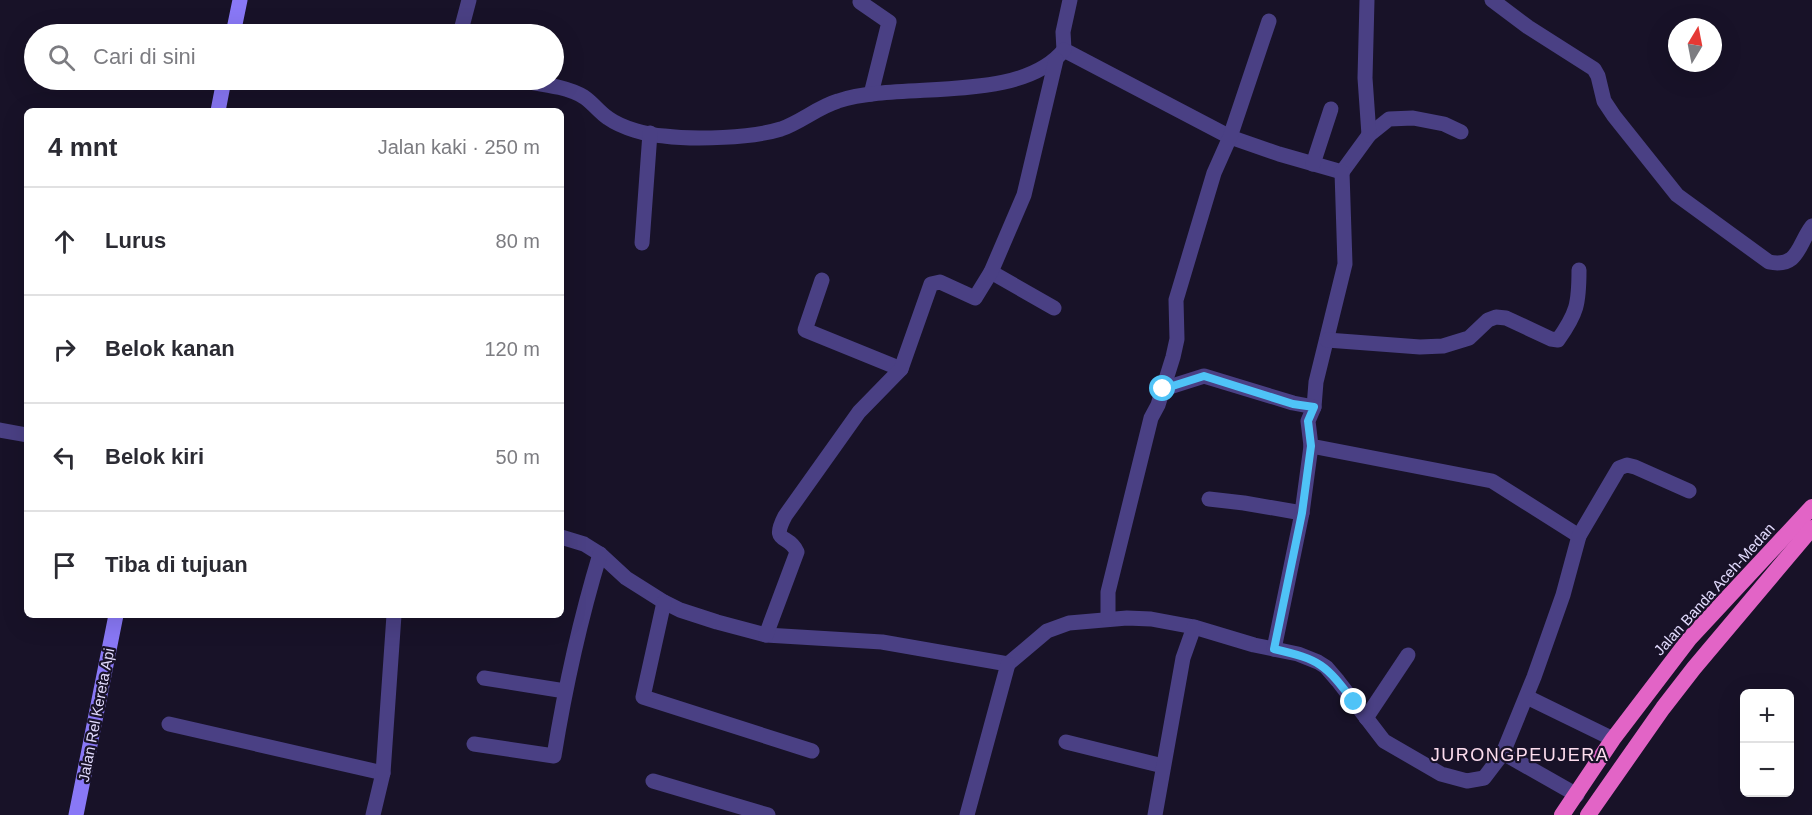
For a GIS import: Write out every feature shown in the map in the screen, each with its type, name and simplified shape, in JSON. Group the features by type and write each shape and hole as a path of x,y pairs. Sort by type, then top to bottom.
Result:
{"highway":[{"name":"Jalan Banda Aceh-Medan","path":"1562,815 1613,739 1690,638 1812,507"},
{"path":"1588,815 1694,668 1812,528"}],"main road":[{"path":"235,24 240,0"},
{"path":"219,108 222,90"},
{"name":"Jalan Rel Kereta Api","path":"76,815 115,618"}],"street":[{"path":"463,24 469,0"},
{"path":"766,635 797,552 781,538 778,529 859,412 901,369 931,284 940,282 975,298 991,272 1024,195 1060,55 1070,0"},
{"path":"1367,0 1365,68 1369,135"},
{"path":"1492,0 1528,27 1594,69 1604,100 1614,116 1677,195 1751,250 1769,262 1786,262 1795,256 1812,226"},
{"path":"860,2 889,22 871,94"},
{"path":"1108,619 1108,592 1151,418 1163,389 1177,339 1176,300 1214,173 1230,137 1269,21"},
{"path":"564,90 585,98 608,118 662,136 695,138 751,135 780,129 838,100 871,94 997,84 1019,78 1060,55"},
{"path":"1060,55 1230,137 1342,172"},
{"path":"1313,164 1331,109"},
{"path":"1274,649 1302,513 1311,446 1308,421 1314,407 1316,382 1345,264 1342,172 1369,135 1385,121 1395,118 1413,118 1444,124 1461,132"},
{"path":"642,243 650,133"},
{"path":"1328,340 1420,347 1443,346 1469,338 1488,320 1496,317 1506,318 1551,339 1558,340 1574,317 1577,307 1579,270"},
{"path":"991,272 1054,308"},
{"path":"822,279 805,330 901,369"},
{"path":"1163,389 1204,376 1293,404 1314,407"},
{"path":"0,430 24,434"},
{"path":"1311,446 1492,481 1579,536"},
{"path":"967,815 1008,664 1047,631 1057,626 1070,622 1108,619 1151,619 1194,627 1298,654 1326,667 1384,741 1395,749 1458,780 1473,781 1484,778 1503,753 1527,697 1563,595 1579,536 1622,466 1635,467 1689,491"},
{"path":"1209,500 1244,502 1302,513"},
{"path":"564,538 584,544 600,554 626,578 680,610 766,635 882,642 1008,664"},
{"path":"474,744 554,756 565,691 600,554"},
{"path":"664,602 643,697 812,751"},
{"path":"373,815 383,773 394,618"},
{"path":"1155,815 1183,658 1194,627"},
{"path":"1366,718 1408,655"},
{"path":"484,678 565,691"},
{"path":"1527,697 1613,739"},
{"path":"169,724 383,773"},
{"path":"1066,742 1163,766"},
{"path":"1503,753 1577,795"},
{"path":"653,781 765,815"}],"district":[{"name":"JURONGPEUJERA","path":"1520,755"}],"route":[{"path":"1163,389 1204,376 1293,404 1314,407 1308,421 1311,446 1302,513 1274,649 1298,654 1326,667 1354,702"}]}
